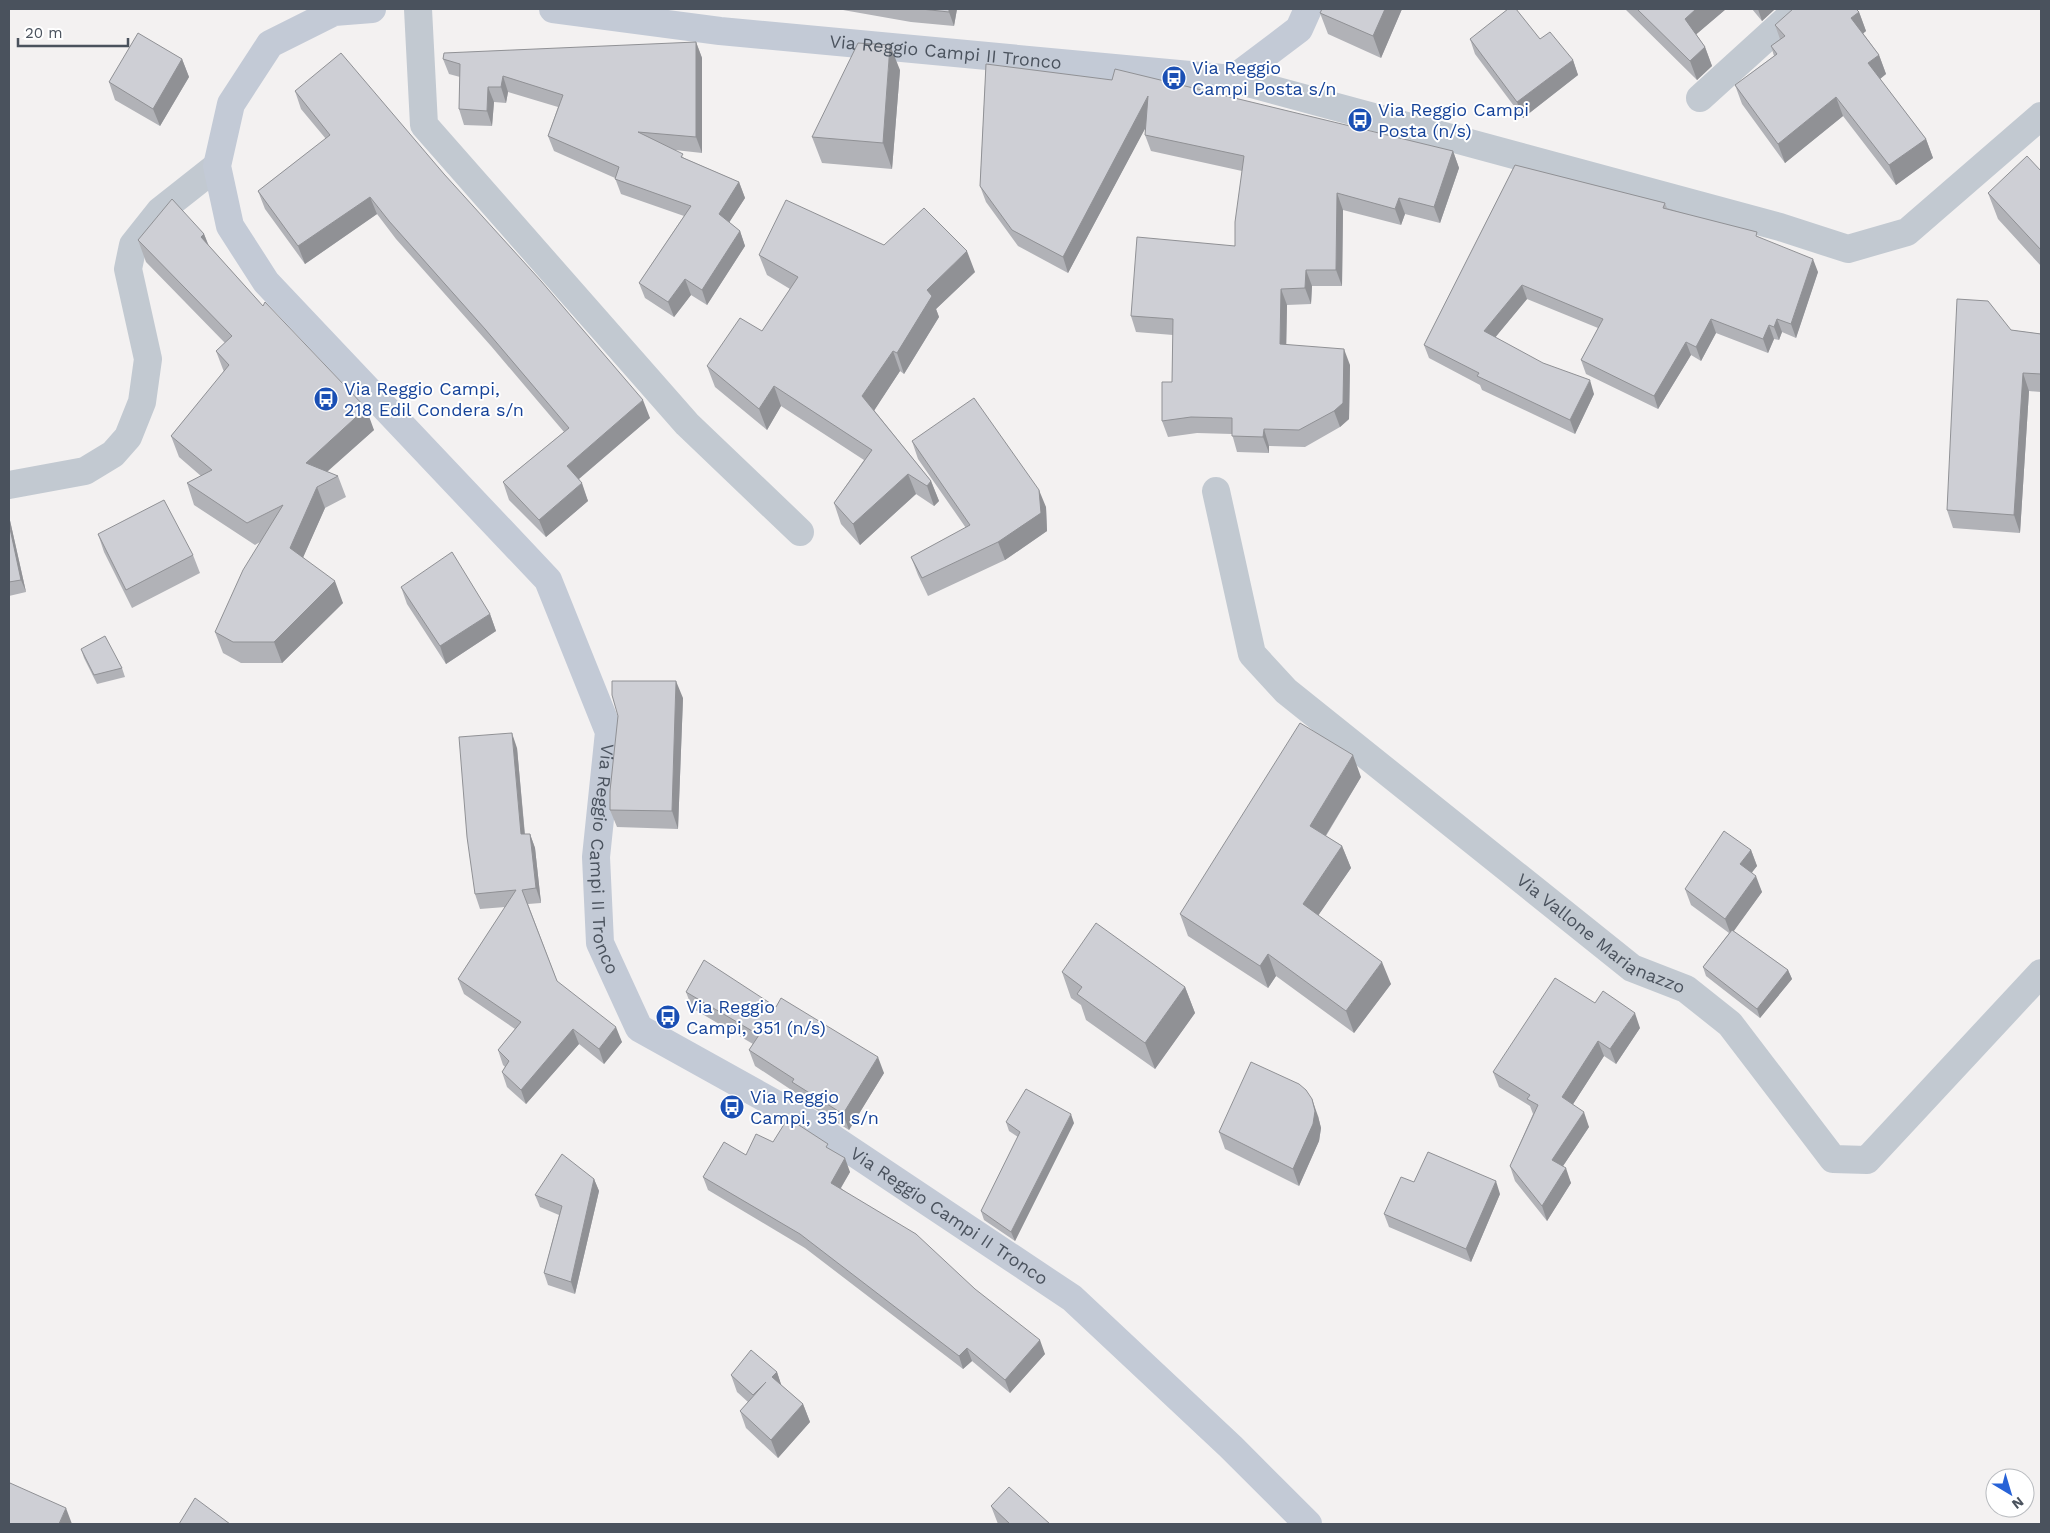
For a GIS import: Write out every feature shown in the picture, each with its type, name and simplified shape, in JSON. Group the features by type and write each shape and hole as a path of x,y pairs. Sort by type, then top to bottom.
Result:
{"main road":[{"name":"Via Reggio Campi II Tronco","path":"372,9 334,12 270,44 231,104 217,166 230,226 266,282 548,580 609,732 596,858 600,943 640,1028 808,1122 1072,1298 1224,1440 1308,1524"},
{"name":"Via Reggio Campi II Tronco","path":"553,9 720,31 1234,79"},
{"path":"1234,79 1299,29 1308,9"}],"street":[{"path":"418,9 424,125 687,424 800,532"},
{"path":"1700,98 1798,9"},
{"path":"1234,79 1780,227 1848,250 1907,232 2041,116"},
{"path":"9,486 85,471 113,454 128,436 142,402 148,359 128,269 133,245 160,211 217,166"},
{"name":"Via Vallone Marianazzo","path":"1216,491 1252,654 1286,691 1632,968 1686,990 1730,1024 1833,1159 1867,1160 2041,973"}],"building":[{"path":"921,9 949,9 949,12"},
{"path":"1322,9 1385,9 1373,36 1320,13"},
{"path":"1508,9 1516,9 1540,39 1550,32 1573,60 1517,102 1470,39"},
{"path":"1637,9 1696,9 1685,19 1705,47 1690,61"},
{"path":"1793,9 1856,9 1859,12 1851,18 1879,55 1868,63 1926,139 1889,165 1836,97 1778,144 1735,85 1777,54 1771,46 1785,36 1775,25"},
{"path":"138,33 182,59 153,109 109,82"},
{"path":"696,42 696,137 638,132 683,154 681,157 739,182 719,214 740,231 702,290 685,279 668,302 639,283 691,206 615,179 619,167 548,136 563,95 503,76 501,87 488,87 487,111 459,109 460,64 443,59 444,53"},
{"path":"858,43 890,45 883,143 812,137"},
{"path":"341,53 444,174 541,281 643,400 567,466 582,483 539,520 503,482 569,428 485,329 370,197 298,246 258,191 330,135 295,91"},
{"path":"986,64 1112,80 1115,69 1453,151 1434,207 1399,198 1395,209 1337,193 1336,270 1306,270 1305,288 1281,289 1280,344 1344,349 1343,403 1334,411 1299,430 1264,429 1263,437 1232,436 1232,418 1191,417 1162,421 1162,382 1172,382 1173,319 1131,316 1137,237 1235,246 1235,222 1244,156 1145,135 1148,96 1063,257 1012,230 980,186"},
{"path":"2027,156 2041,171 2041,250 1988,193"},
{"path":"1515,165 1665,203 1663,208 1757,232 1756,236 1813,259 1791,324 1777,319 1774,327 1769,325 1763,339 1711,319 1696,347 1686,342 1654,396 1581,360 1603,319 1522,285 1484,331 1543,363 1590,380 1570,420 1477,376 1479,373 1424,345"},
{"path":"172,199 204,234 201,237 263,306 265,302 366,408 306,463 338,476 317,487 290,548 335,581 274,642 233,642 215,632 243,570 283,505 247,523 187,483 212,470 171,436 229,365 216,351 232,336 138,240"},
{"path":"786,200 884,245 924,208 967,251 927,290 932,296 897,353 893,351 862,396 931,481 927,486 908,474 853,524 834,503 872,450 774,386 759,409 707,366 740,318 762,331 798,277 759,255"},
{"path":"1957,299 1988,301 2011,330 2041,334 2041,374 2023,373 2014,515 1947,510"},
{"path":"974,398 1039,490 1041,513 998,542 922,578 911,557 970,525 912,441"},
{"path":"164,500 193,555 126,590 98,534"},
{"path":"9,524 21,580 9,582"},
{"path":"452,552 490,614 440,646 401,587"},
{"path":"105,636 122,668 94,675 81,649"},
{"path":"612,681 676,681 672,811 610,810 610,791 618,716 612,695"},
{"path":"1300,723 1353,755 1310,826 1342,846 1303,904 1382,962 1346,1011 1268,954 1260,966 1180,914"},
{"path":"512,733 521,834 530,834 536,888 522,890 557,981 616,1027 599,1049 573,1029 521,1090 502,1072 509,1061 498,1050 521,1022 458,979 516,890 475,894 467,837 459,737"},
{"path":"1724,831 1751,850 1740,864 1756,876 1725,919 1685,889"},
{"path":"1096,923 1185,987 1145,1043 1077,994 1082,987 1062,972"},
{"path":"1732,930 1788,970 1757,1009 1703,967"},
{"path":"704,960 776,1007 781,998 878,1057 843,1114 792,1082 794,1079 749,1050 759,1035 686,992"},
{"path":"1555,978 1595,1003 1603,991 1635,1013 1610,1049 1598,1041 1562,1097 1584,1112 1552,1160 1566,1168 1542,1206 1510,1166 1538,1105 1527,1099 1530,1095 1493,1072"},
{"path":"1251,1062 1299,1084 1312,1099 1315,1111 1313,1124 1293,1169 1219,1132"},
{"path":"1026,1089 1071,1114 1011,1232 981,1211 1020,1132 1006,1122"},
{"path":"788,1118 828,1144 826,1147 845,1158 831,1183 916,1234 975,1289 1040,1340 1005,1380 967,1348 959,1356 800,1234 703,1177 724,1142 746,1155 756,1134 773,1142"},
{"path":"1428,1152 1496,1181 1466,1249 1384,1214 1401,1177 1414,1182"},
{"path":"562,1154 594,1179 571,1282 544,1273 562,1206 535,1195"},
{"path":"751,1350 777,1372 772,1377 803,1404 771,1440 740,1411 766,1382 753,1395 731,1375"},
{"path":"10,1483 66,1508 59,1524 9,1524"},
{"path":"1009,1487 1050,1524 1010,1524 991,1506"},
{"path":"195,1498 230,1524 179,1524"}],"place":[{"name":"Via Reggio Campi Posta s/n","path":"1174,78"},
{"name":"Via Reggio Campi Posta (n/s)","path":"1360,120"},
{"name":"Via Reggio Campi, 218 Edil Condera s/n","path":"326,399"},
{"name":"Via Reggio Campi, 351 (n/s)","path":"668,1017"},
{"name":"Via Reggio Campi, 351 s/n","path":"732,1107"}]}
